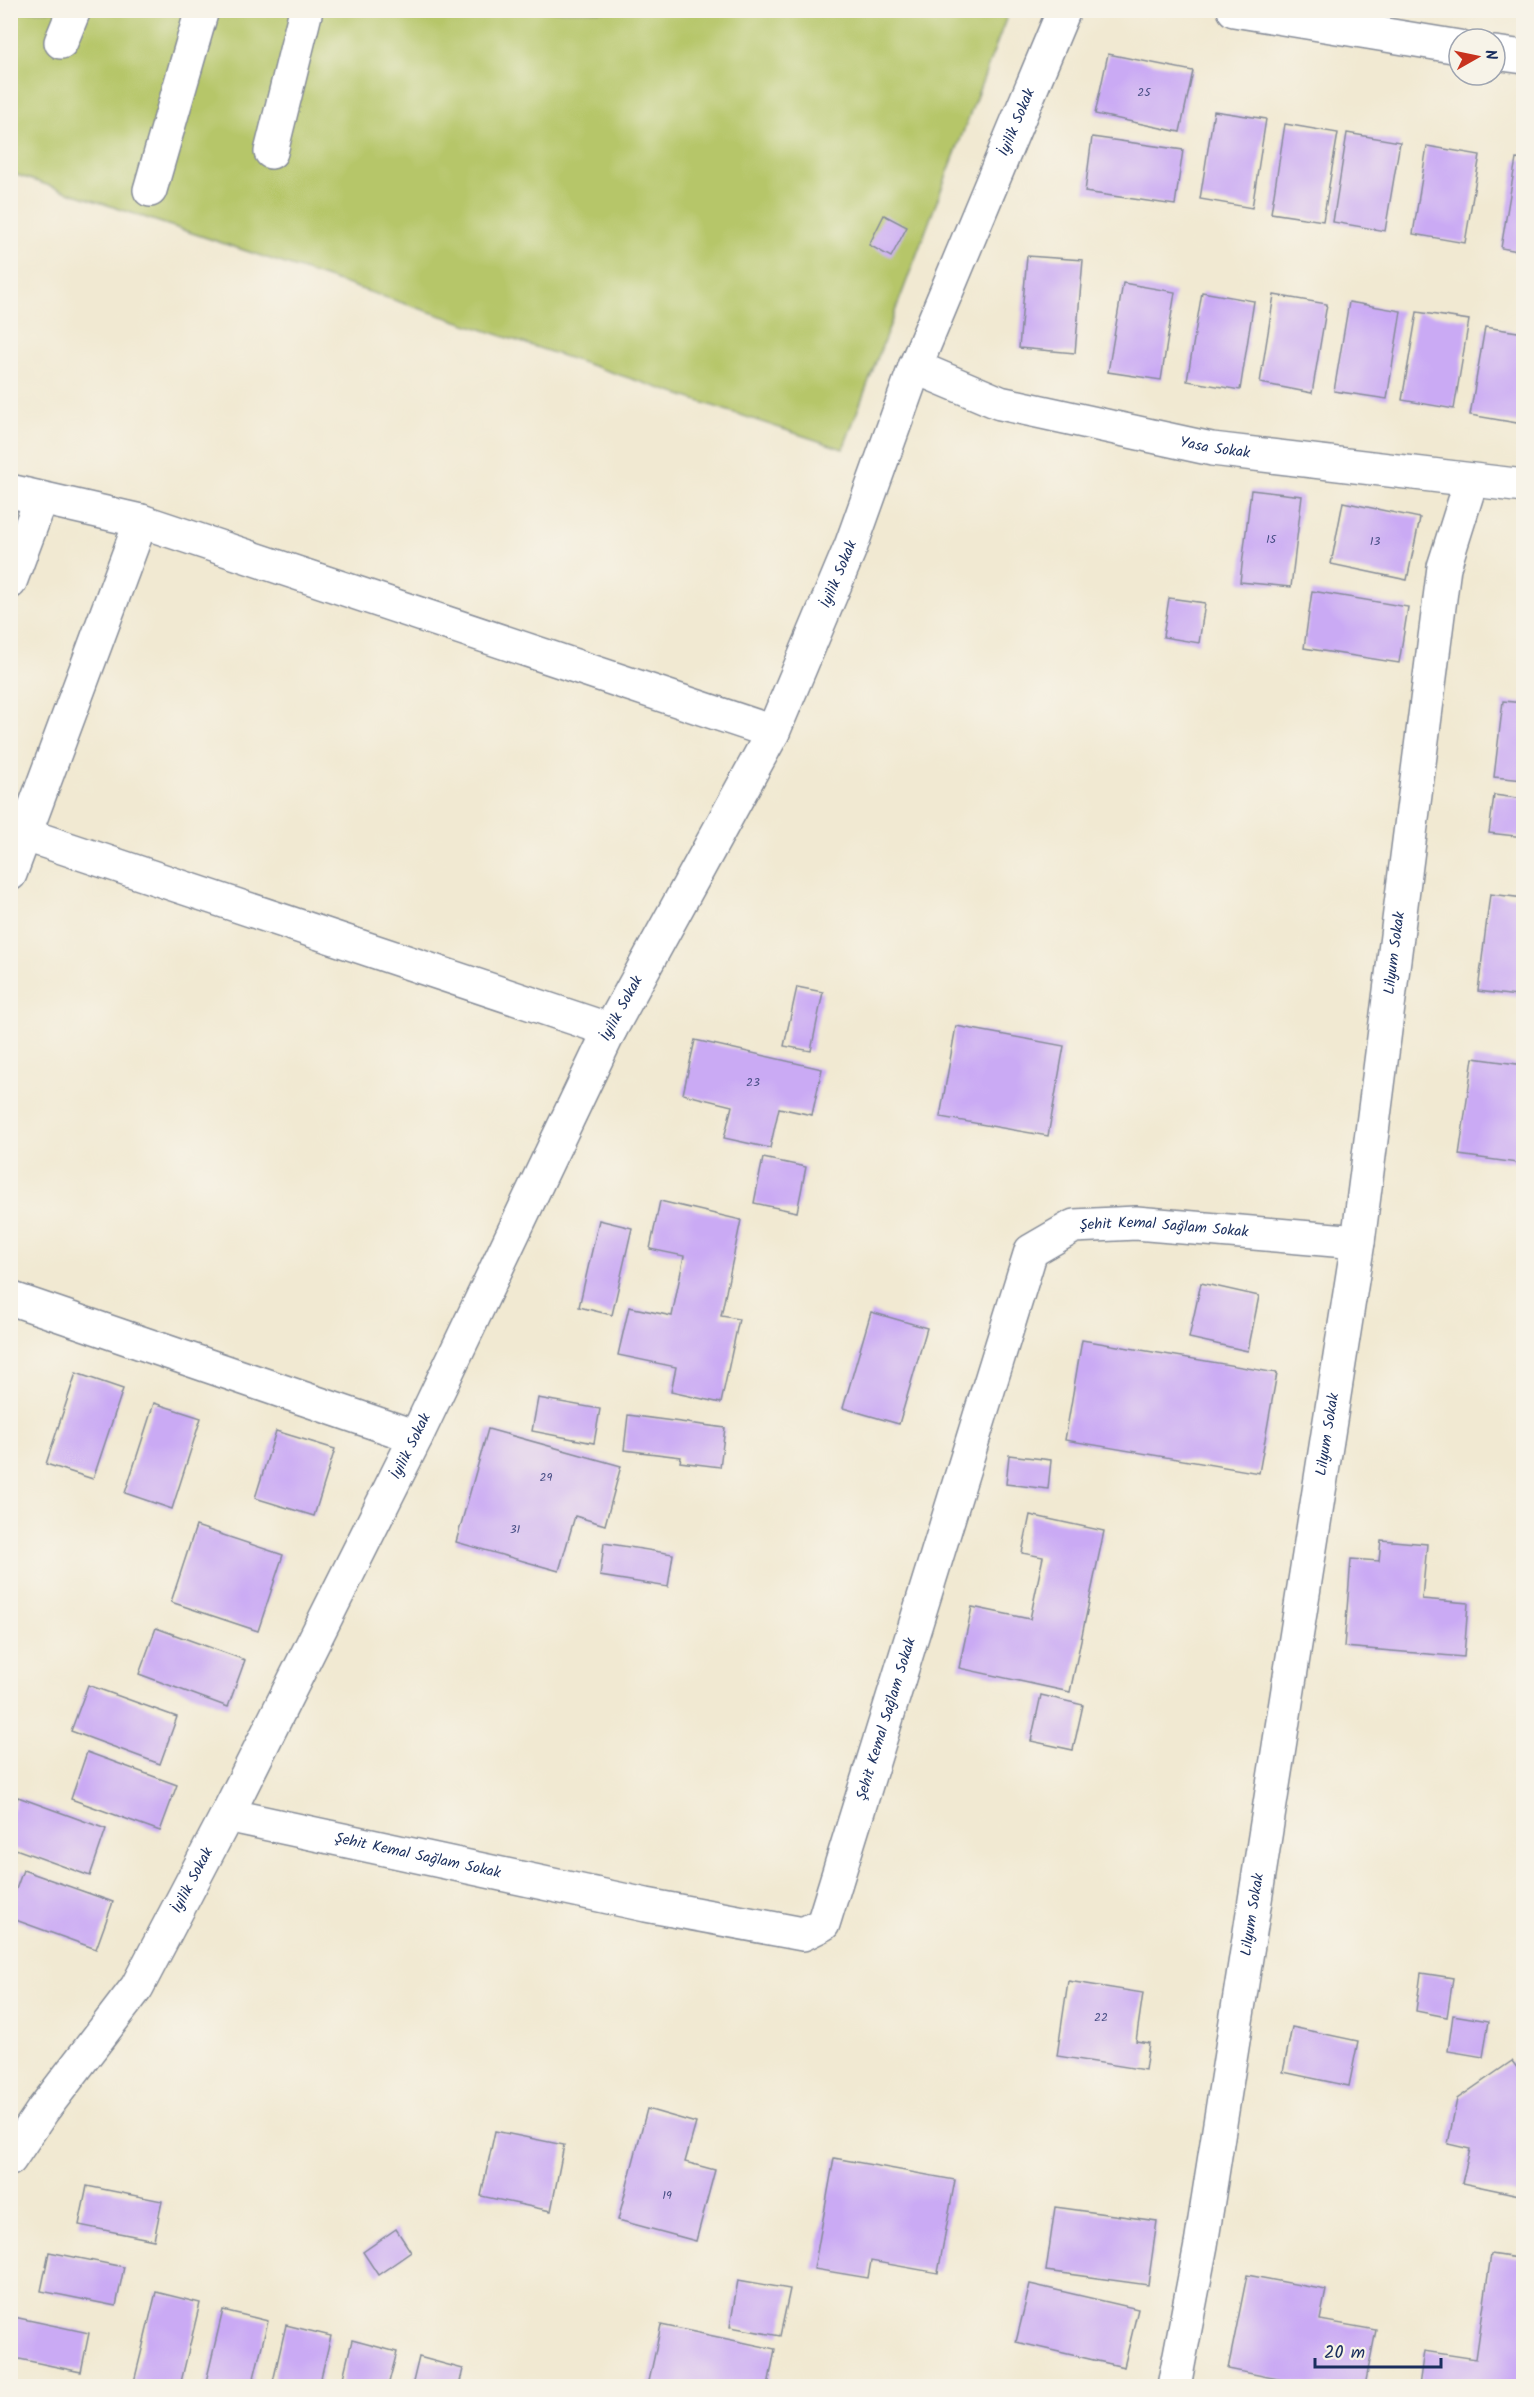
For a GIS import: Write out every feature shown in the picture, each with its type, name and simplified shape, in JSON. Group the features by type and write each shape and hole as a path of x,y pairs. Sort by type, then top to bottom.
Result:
{"street":[{"path":"61,42 74,10"},
{"path":"150,190 202,10"},
{"path":"271,152 306,10"},
{"name":"İyilik Sokak","path":"10,2159 43,2110 137,1987 227,1815 417,1437 610,1030 773,732 851,546 915,367 1064,10"},
{"path":"1234,10 1447,45"},
{"path":"1507,55 1524,57"},
{"name":"Yasa Sokak","path":"915,367 1000,403 1212,449 1524,486"},
{"name":"Lilyum Sokak","path":"1174,2386 1201,2245 1358,1242 1444,567 1472,481"},
{"path":"10,582 26,495 141,521 773,732"},
{"path":"10,874 141,521"},
{"path":"23,834 610,1030"},
{"name":"Şehit Kemal Sağlam Sokak","path":"227,1815 634,1903 803,1934 824,1924 1031,1251 1074,1226 1136,1224 1358,1242"},
{"path":"10,1298 417,1437"}],"green space":[{"path":"11,11 1009,11 843,449 11,173"}],"building":[{"path":"1108,54 1193,71 1180,132 1095,114"},
{"path":"1214,111 1266,119 1252,208 1200,199"},
{"path":"1285,124 1338,133 1323,221 1271,213"},
{"path":"1347,133 1400,142 1385,231 1333,222"},
{"path":"1092,137 1183,150 1175,205 1085,192"},
{"path":"1427,146 1480,155 1465,243 1413,234"},
{"path":"1516,159 1524,160 1524,252 1501,248"},
{"path":"884,215 907,227 891,257 869,245"},
{"path":"1027,256 1083,260 1075,353 1019,348"},
{"path":"1123,283 1175,292 1161,380 1108,372"},
{"path":"1202,292 1254,301 1240,390 1187,381"},
{"path":"1274,295 1327,304 1312,393 1260,383"},
{"path":"1349,302 1401,311 1387,399 1334,391"},
{"path":"1417,312 1469,320 1454,409 1402,400"},
{"path":"1485,327 1524,333 1523,424 1470,415"},
{"path":"1251,490 1302,496 1291,587 1240,582"},
{"path":"1343,502 1420,518 1407,580 1331,564"},
{"path":"1312,591 1408,607 1399,663 1304,648"},
{"path":"1522,596 1524,597 1524,612 1519,611"},
{"path":"1169,598 1205,603 1199,643 1163,637"},
{"path":"1503,701 1524,703 1524,780 1494,777"},
{"path":"1494,795 1524,799 1524,837 1489,833"},
{"path":"1490,894 1524,898 1524,997 1478,991"},
{"path":"797,987 823,992 811,1051 784,1046"},
{"path":"956,1026 1064,1046 1048,1136 940,1117"},
{"path":"695,1040 822,1069 812,1115 779,1108 770,1148 724,1138 732,1106 683,1094"},
{"path":"1473,1058 1524,1065 1524,1164 1459,1155"},
{"path":"763,1158 806,1167 797,1212 754,1203"},
{"path":"660,1201 741,1220 721,1316 739,1319 721,1403 671,1392 676,1367 618,1355 629,1307 672,1316 684,1256 650,1249"},
{"path":"599,1220 632,1228 612,1315 579,1307"},
{"path":"1201,1283 1259,1296 1248,1351 1189,1338"},
{"path":"871,1312 927,1328 899,1424 843,1408"},
{"path":"1082,1340 1277,1373 1259,1473 1065,1440"},
{"path":"76,1373 123,1389 93,1479 46,1464"},
{"path":"538,1398 600,1409 594,1443 532,1431"},
{"path":"154,1403 201,1418 172,1509 125,1493"},
{"path":"628,1415 725,1428 720,1467 680,1462 681,1457 624,1450"},
{"path":"488,1429 621,1466 605,1525 575,1516 559,1571 456,1542"},
{"path":"276,1431 335,1449 314,1516 255,1498"},
{"path":"1009,1455 1051,1460 1048,1489 1006,1484"},
{"path":"1030,1515 1104,1531 1070,1692 959,1668 972,1607 1030,1619 1043,1557 1022,1553"},
{"path":"196,1526 283,1555 258,1631 171,1602"},
{"path":"1381,1540 1427,1544 1422,1599 1468,1603 1464,1657 1344,1647 1351,1559 1379,1561"},
{"path":"604,1543 673,1554 668,1587 600,1576"},
{"path":"156,1628 245,1660 228,1707 139,1674"},
{"path":"88,1685 177,1717 160,1764 71,1731"},
{"path":"1041,1695 1083,1705 1073,1750 1031,1741"},
{"path":"87,1752 177,1785 160,1831 71,1799"},
{"path":"18,1797 106,1829 90,1876 10,1847 10,1816"},
{"path":"23,1870 113,1902 96,1949 10,1918 10,1906"},
{"path":"1421,1973 1453,1978 1447,2017 1416,2011"},
{"path":"1068,1981 1143,1993 1136,2041 1149,2043 1145,2070 1057,2056"},
{"path":"1453,2015 1489,2021 1483,2057 1448,2051"},
{"path":"1292,2027 1358,2041 1349,2086 1283,2072"},
{"path":"1512,2061 1524,2077 1524,2151 1520,2167 1524,2167 1524,2196 1462,2183 1470,2149 1448,2144 1457,2099"},
{"path":"647,2109 696,2123 685,2162 715,2170 696,2241 618,2220"},
{"path":"495,2131 564,2145 551,2211 481,2196"},
{"path":"834,2158 955,2180 938,2273 871,2261 868,2278 814,2269"},
{"path":"87,2186 162,2201 154,2240 79,2225"},
{"path":"1055,2207 1157,2221 1148,2285 1046,2271"},
{"path":"396,2229 411,2252 378,2275 363,2252"},
{"path":"49,2252 124,2267 116,2306 41,2291"},
{"path":"1491,2254 1524,2259 1524,2386 1419,2386 1424,2351 1476,2359"},
{"path":"1247,2275 1326,2290 1320,2320 1376,2330 1365,2386 1313,2386 1228,2369"},
{"path":"738,2280 790,2289 780,2336 730,2327"},
{"path":"1030,2284 1138,2309 1124,2367 1016,2342"},
{"path":"156,2292 200,2303 180,2386 133,2386"},
{"path":"223,2310 268,2321 252,2386 205,2386"},
{"path":"14,2317 89,2333 81,2372 10,2357"},
{"path":"286,2325 331,2336 319,2386 272,2386"},
{"path":"661,2325 775,2349 768,2386 648,2386"},
{"path":"352,2340 397,2352 388,2386 341,2386"},
{"path":"419,2357 463,2369 459,2386 412,2386"}]}
